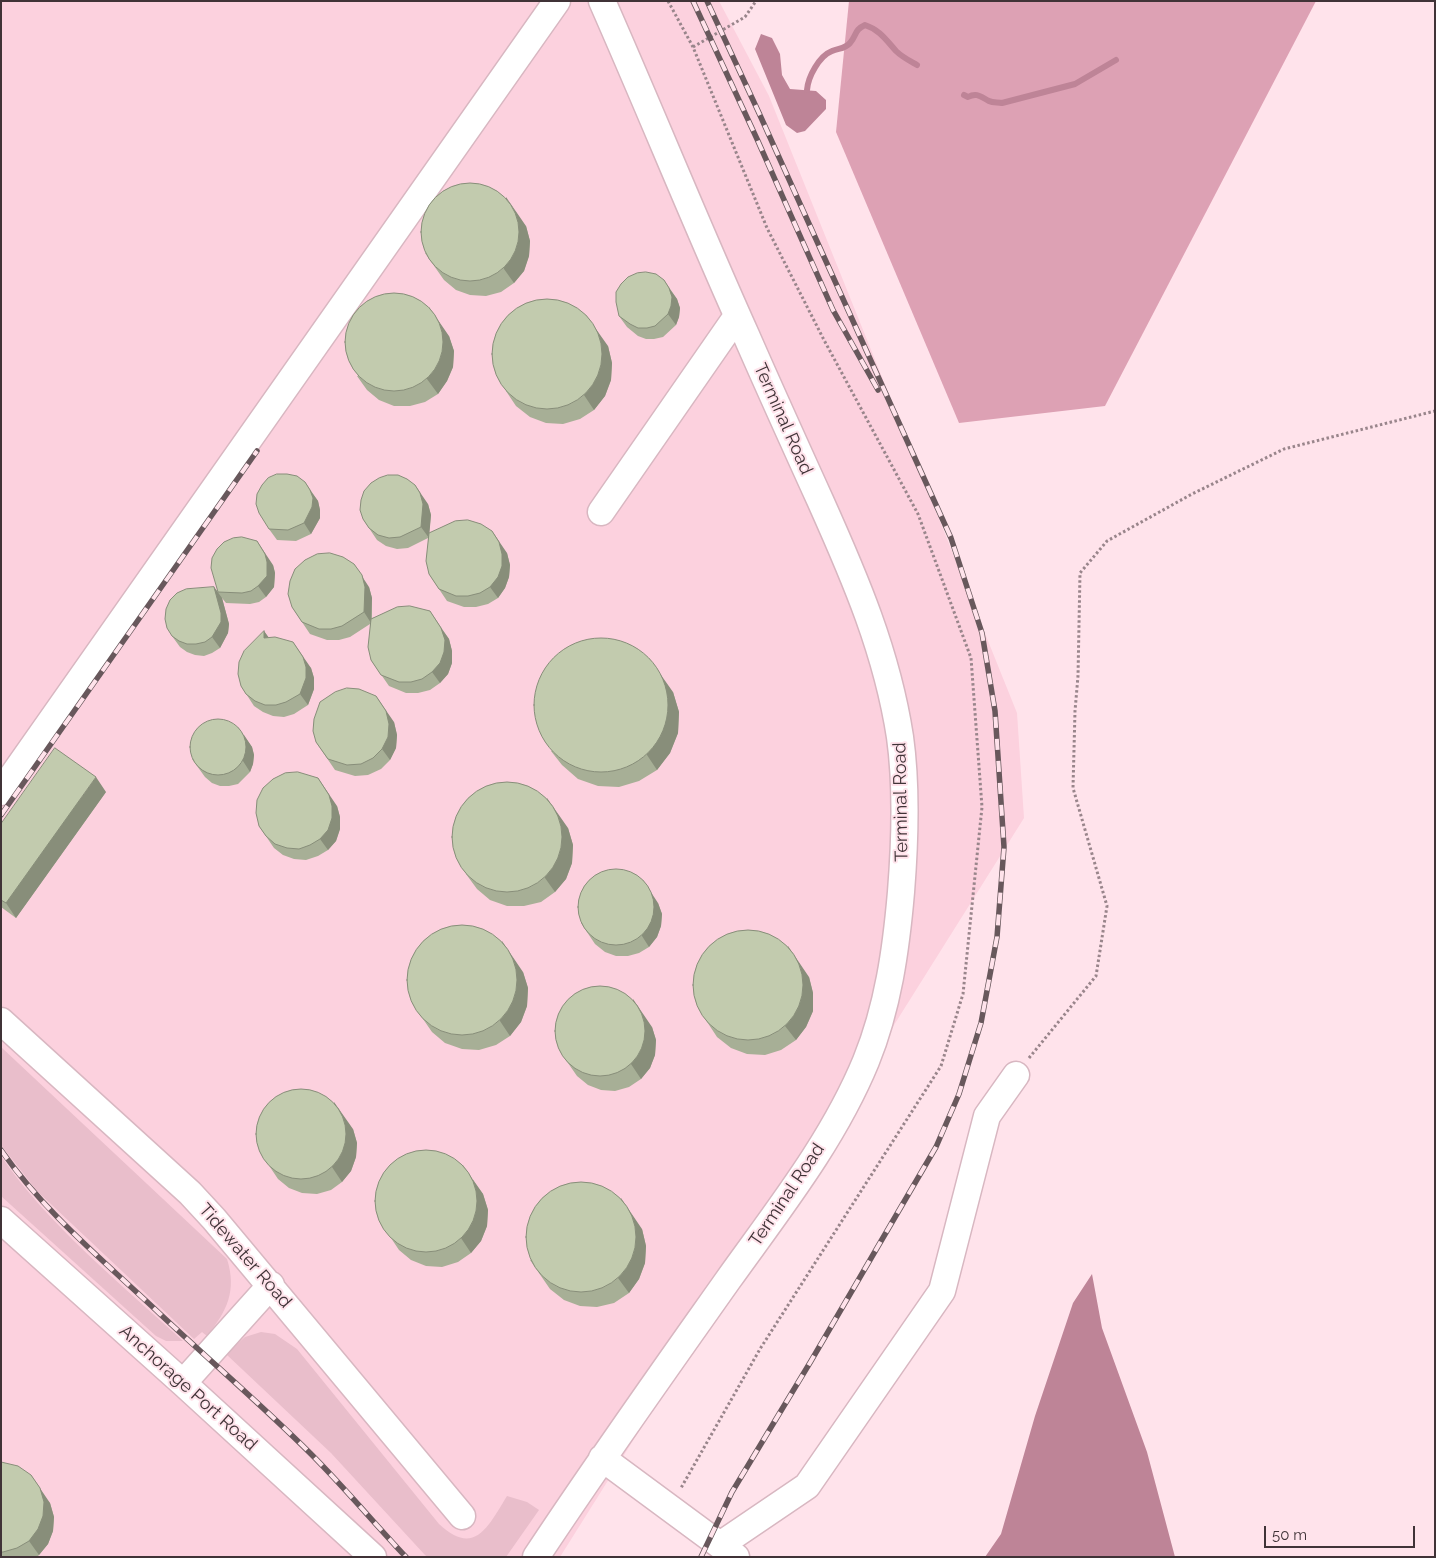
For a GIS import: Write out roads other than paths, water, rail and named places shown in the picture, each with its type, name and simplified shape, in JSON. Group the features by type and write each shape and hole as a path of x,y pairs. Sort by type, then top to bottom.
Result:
{"street":[{"path":"1,792 557,1"},
{"name":"Terminal Road","path":"536,1557 602,1458 800,1178 836,1122 866,1061 886,1001 897,934 903,865 904,803 900,740 890,688 872,624 848,563 737,316 602,1"},
{"path":"601,512 737,316"},
{"name":"Tidewater Road","path":"1,1022 190,1193 238,1245 462,1516"},
{"path":"602,1458 728,1551 807,1486 942,1291 987,1116 1016,1075"},
{"name":"Anchorage Port Road","path":"1,1220 373,1557"},
{"path":"183,1383 271,1285"}],"waterway":[{"path":"807,90 812,73 823,57 832,51 848,45 857,31 865,25 879,33 898,53 917,65"},
{"path":"964,95 968,97 976,95 991,102 1002,103 1075,84 1116,60"}],"railway":[{"path":"693,1 833,310 878,390"},
{"path":"701,1557 732,1492 936,1147 959,1094 981,1023 997,937 1004,847 995,711 982,633 951,538 707,1"},
{"path":"1,815 257,451"},
{"path":"1,1150 18,1173 55,1215 311,1454 406,1557"}]}
